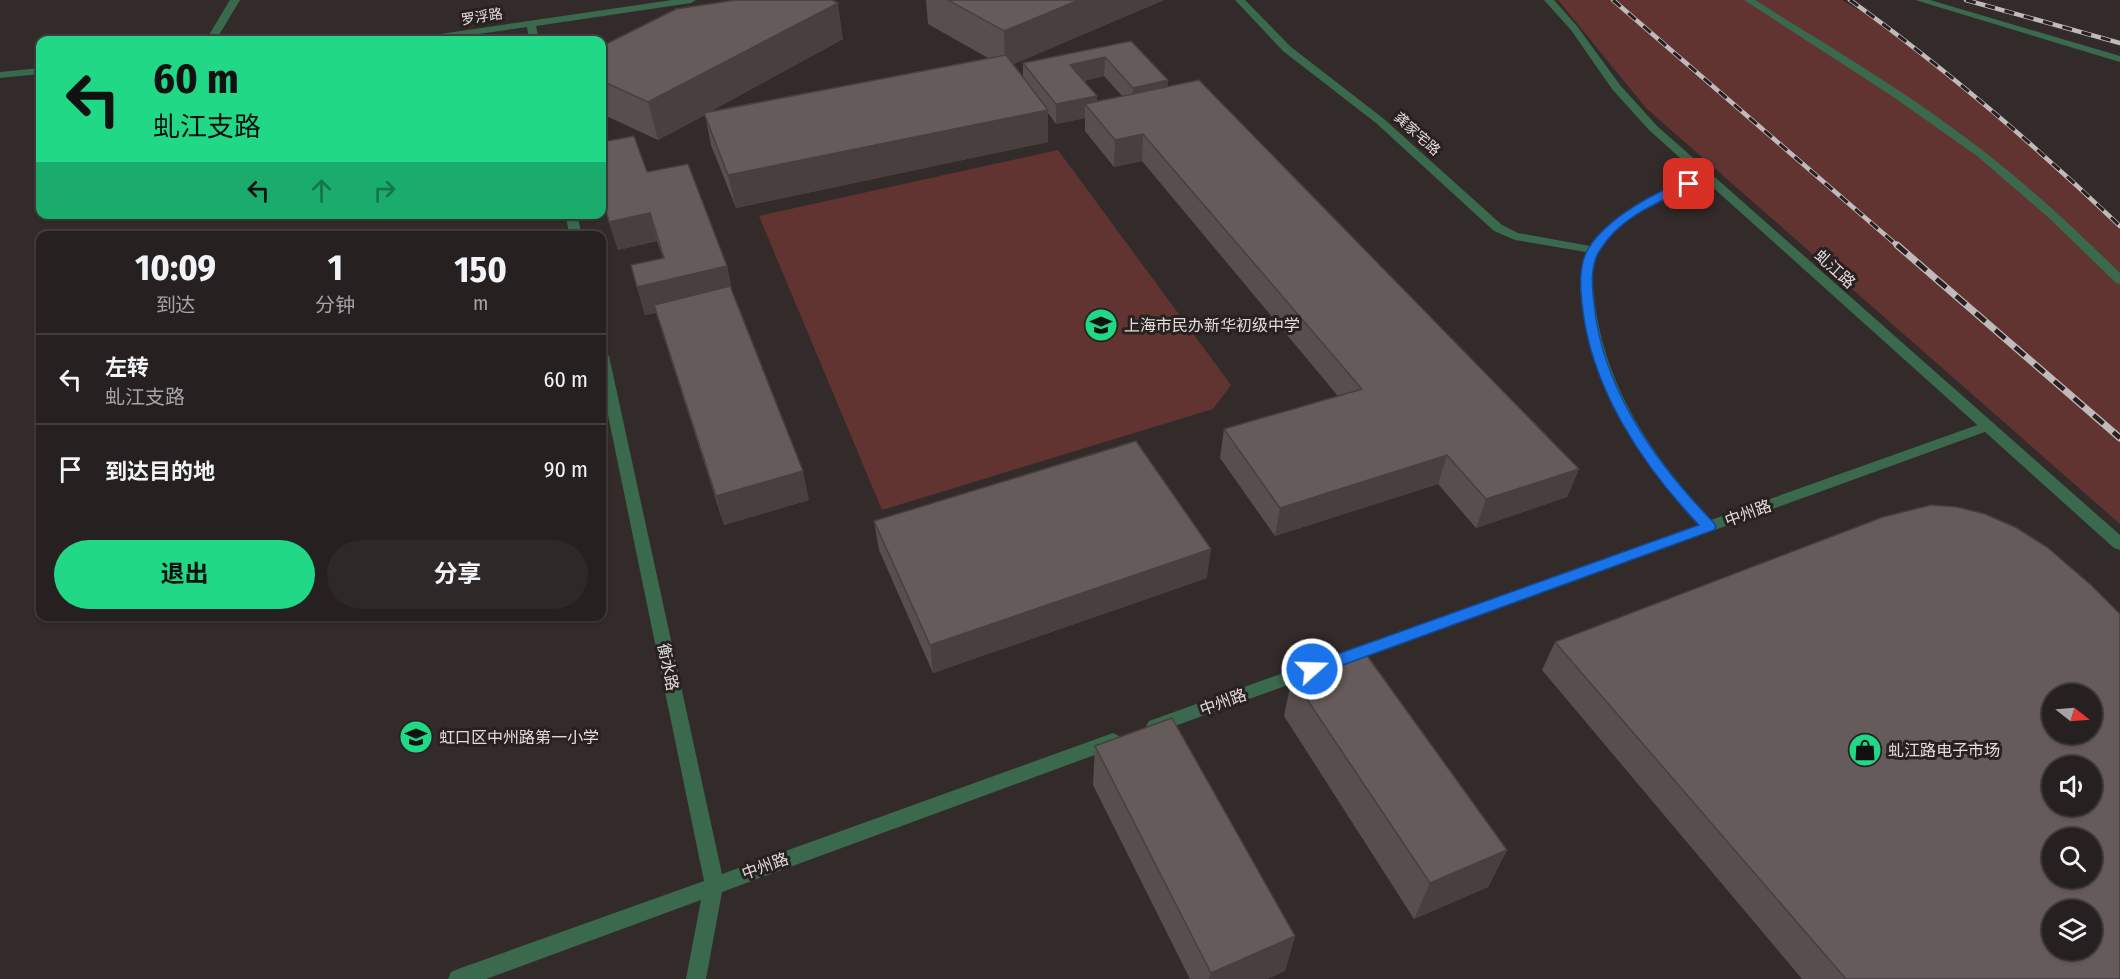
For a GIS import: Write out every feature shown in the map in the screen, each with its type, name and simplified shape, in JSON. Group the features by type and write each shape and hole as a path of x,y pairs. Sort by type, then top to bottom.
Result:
{"street":[{"path":"213,36 235,0"},
{"name":"罗浮路","path":"448,36 691,0"},
{"name":"龚家宅路","path":"1240,0 1287,49 1380,121 1498,228 1515,236 1594,250"},
{"name":"虬江路","path":"1549,0 1575,28 1606,73 1639,113 1707,177 2120,544"},
{"path":"1749,0 1926,114 1980,153 2049,211 2120,280"},
{"path":"1920,0 2120,59"},
{"path":"531,24 533,36"},
{"path":"0,75 36,71"},
{"path":"1707,177 1670,191 1638,208 1606,235 1594,250 1588,265 1586,285 1589,316 1597,351 1610,386 1650,457 1673,489 1709,526"},
{"name":"衡水路","path":"606,375 714,884 696,979"},
{"name":"中州路","path":"458,979 714,884 1988,426"}],"shaded area":[{"path":"1558,0 1842,0 1897,33 1998,114 2120,226 2120,524 1646,108"},
{"path":"1058,150 1231,385 1213,409 882,510 759,216"}],"building":[{"path":"736,0 832,0 838,3 648,102 606,83 606,44 676,9"},
{"path":"948,0 1079,0 1004,31"},
{"path":"1131,41 1168,80 1133,88 1105,57 1070,65 1097,96 1056,104 1023,63"},
{"path":"1006,55 1048,110 728,175 704,113"},
{"path":"1199,80 1579,469 1486,499 1447,455 1280,508 1224,429 1362,389 1143,134 1115,140 1085,104"},
{"path":"634,136 647,172 688,164 727,266 637,287 631,265 664,258 650,213 609,222 606,210 606,141"},
{"path":"730,286 803,471 716,496 654,305"},
{"path":"1136,441 1211,549 930,645 874,521"},
{"name":"虬江路电子市场","path":"1931,505 1957,507 1985,514 2015,527 2047,547 2120,614 2120,979 1846,979 1555,642 1883,517"},
{"path":"1363,650 1507,850 1430,883 1292,677"},
{"path":"1172,718 1295,936 1211,973 1095,746"}],"railway":[{"path":"1613,0 1899,247"},
{"path":"1850,0 1989,108 2120,226"},
{"path":"1966,0 2120,43"},
{"path":"1897,245 2120,438"}],"place":[{"name":"上海市民办新华初级中学","path":"1101,325"},
{"name":"虹口区中州路第一小学","path":"416,737"},
{"name":"虬江路电子市场","path":"1865,750"}],"route":[{"path":"1312,669 1709,526 1673,489 1650,457 1618,403 1597,351 1589,316 1586,285 1588,265 1594,250 1606,235 1638,208 1689,184"}]}
